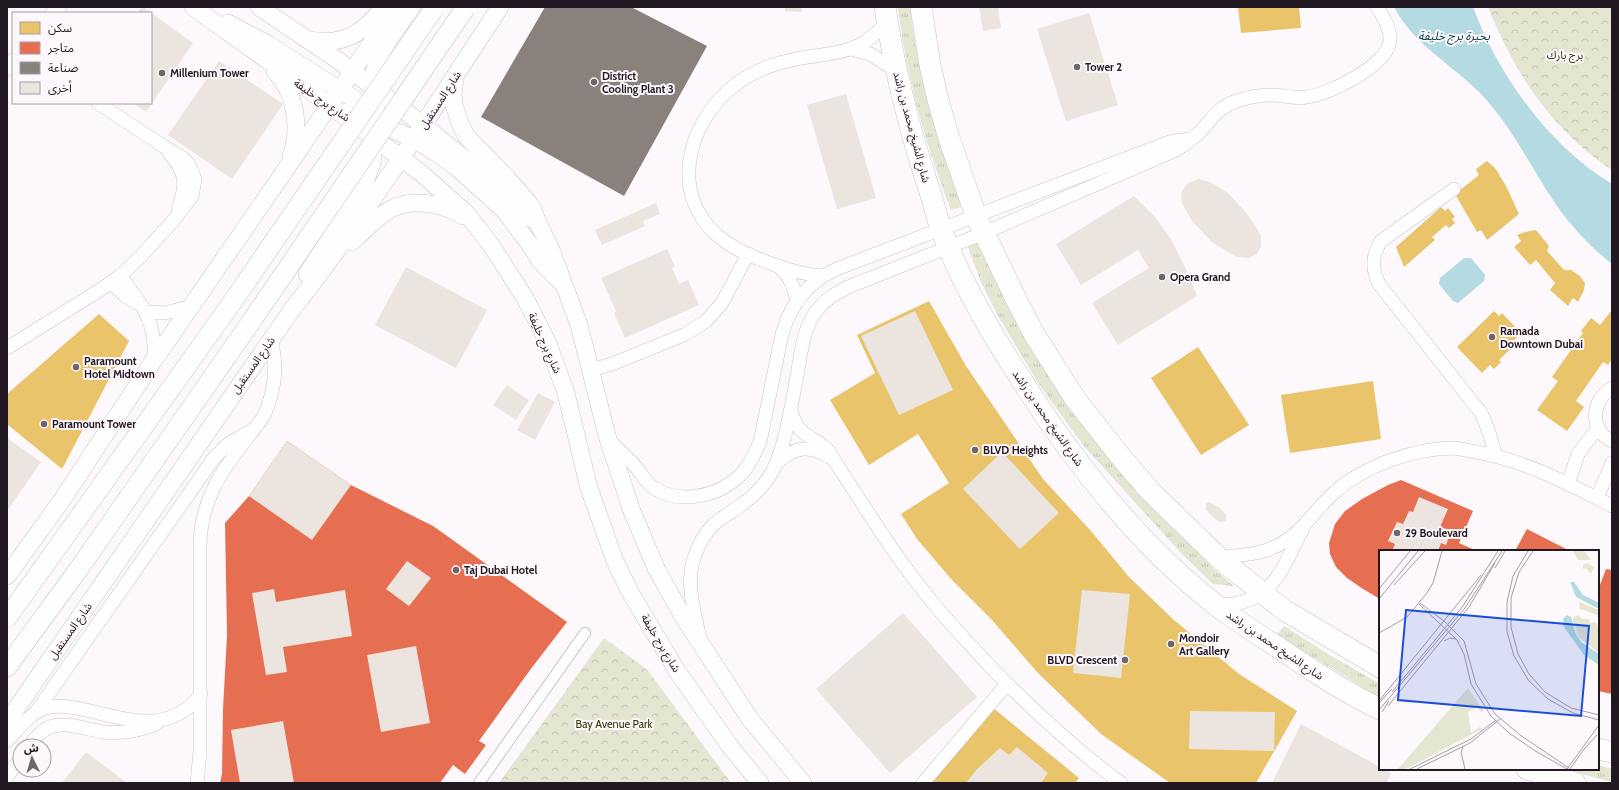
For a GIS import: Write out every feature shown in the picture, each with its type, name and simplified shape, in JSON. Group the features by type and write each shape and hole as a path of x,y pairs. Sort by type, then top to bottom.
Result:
{"main road":[{"path":"7,618 231,304 435,7"},
{"path":"9,666 78,570 253,319 466,7"},
{"path":"921,7 930,65 938,100 949,138 980,224 1034,334 1076,400 1125,462 1157,497 1218,557 1262,594 1284,610 1379,666"},
{"name":"شارع الشيخ محمد بن راشد","path":"886,14 897,71 916,148 945,237 983,317 1004,353 1066,446 1087,474 1133,527 1183,576 1216,605 1315,672 1379,708"},
{"path":"1599,749 1612,752"},
{"path":"1530,770 1575,783"}],"street":[{"path":"193,7 252,35 444,158 504,210 541,262 564,285"},
{"name":"شارع برج خليفة","path":"193,7 262,58 330,105 421,173 459,206 478,228 514,280 535,316 547,341 566,393 589,488 615,561 630,592 681,677 760,783"},
{"path":"259,7 308,40 423,125 487,176 521,214 537,222"},
{"path":"308,40 328,42 347,38 366,27 384,7"},
{"path":"7,576 62,500 154,360 396,7"},
{"path":"290,311 299,289 362,190 372,163 375,138 380,118 378,92 374,78 376,64 382,51 412,7"},
{"name":"شارع المستقبل","path":"7,722 290,311 330,262 414,139 500,7"},
{"path":"608,440 635,466 653,488 665,493 680,497 711,492 724,487 737,478 754,455 760,442 782,334 788,317 797,301 808,288 823,276 839,268 945,237 1168,154 1192,139 1213,115 1223,107 1235,102 1260,96 1272,95 1294,98 1314,96 1331,90 1369,68 1387,51 1390,39 1387,26 1377,7"},
{"path":"823,276 799,273 776,265 748,254 716,235 704,221 695,205 689,178 689,162 692,146 698,131 717,102 730,89 744,79 761,70 784,62 851,50 871,38 886,14"},
{"path":"851,50 875,57 897,71"},
{"path":"262,58 278,74 284,83 289,93 295,114 295,144 290,162 284,172"},
{"path":"352,72 380,118 401,158"},
{"path":"456,74 454,105 461,126 467,137 507,178 533,208 537,222 550,247 579,325 592,370 608,440 631,509 667,591 724,682 750,719 803,783"},
{"path":"7,348 115,279 141,256 173,221 184,192 184,177 177,163 163,146 100,104"},
{"path":"330,105 352,112 423,125"},
{"path":"700,642 690,596 690,584 694,560 706,534 713,525 757,492 767,480 775,465 784,438 791,409 804,340 809,323 818,308 831,296 945,237 980,224 1164,144 1192,139"},
{"path":"1454,189 1381,241 1375,253 1373,267 1379,284 1481,413 1493,440 1495,455"},
{"path":"330,262 378,218 394,208 405,205 428,204 450,209 470,220 478,228"},
{"path":"592,370 612,364 686,334 706,321 722,303 748,254"},
{"path":"776,265 791,280 797,301"},
{"path":"115,279 131,290 150,321 155,340 154,360"},
{"path":"144,309 165,313 192,306"},
{"path":"197,783 200,752 201,694 200,545 203,515 214,486 264,416 273,390 276,367 270,340"},
{"path":"1612,388 1605,392 1599,399 1595,409 1595,419 1598,428 1603,435 1612,441"},
{"path":"791,409 794,421 801,431 826,447 921,588 956,630 1007,684 1072,744 1121,783"},
{"path":"1568,484 1578,454 1598,428"},
{"path":"7,741 36,712 214,458 228,444 254,430"},
{"path":"1216,605 1240,604 1262,594 1277,578 1304,525 1319,506 1356,476 1411,453 1454,448 1495,455 1544,473 1612,506"},
{"path":"775,465 784,457 799,450 816,450 834,460"},
{"path":"1597,498 1612,464"},
{"path":"1603,483 1612,473"},
{"path":"1218,557 1261,553 1284,542 1304,525"},
{"path":"479,783 584,633"},
{"path":"923,783 1007,684"},
{"path":"36,738 40,733 50,727 61,725 118,733 141,730 186,711 201,694"},
{"path":"36,712 62,706 131,720 165,720"}],"green space":[{"path":"898,7 910,7 915,45 932,120 946,162 965,206 951,210 933,161 918,110 906,59"},
{"name":"برج بارك","path":"1488,7 1612,7 1612,170 1571,137 1537,98 1510,54"},
{"path":"978,238 993,274 1188,543 1214,569 1234,586 1213,584 1180,552 1083,445 1038,383 997,314 981,282 966,242"},
{"path":"1284,626 1328,654 1379,683 1379,697 1277,635"},
{"name":"Bay Avenue Park","path":"604,638 649,672 731,783 499,783"},
{"path":"1599,765 1612,769 1612,782 1567,770 1599,770"}],"water":[{"name":"بحيرة برج خليفة","path":"1394,7 1473,7 1496,58 1528,107 1567,150 1612,184 1612,264 1586,241 1564,215 1551,197 1518,143 1490,104 1479,92 1411,32"},
{"path":"1464,258 1471,258 1485,275 1484,281 1458,303 1453,301 1439,284 1440,278"}],"building: سكن":[{"path":"1238,7 1299,7 1301,28 1241,33"},
{"path":"1487,161 1495,168 1506,186 1519,214 1487,240 1481,230 1477,232 1455,194 1479,175 1476,169"},
{"path":"1441,207 1445,211 1448,208 1455,217 1452,219 1455,223 1449,228 1446,225 1432,237 1435,240 1404,267 1396,247"},
{"path":"1536,230 1549,246 1547,251 1564,270 1571,270 1580,276 1585,283 1584,290 1578,302 1573,298 1568,306 1550,290 1555,283 1536,260 1530,265 1514,247 1521,241 1517,235"},
{"path":"929,301 966,366 1043,479 1091,531 1129,577 1174,620 1239,674 1297,711 1256,783 1170,783 1101,734 1037,672 991,619 952,580 917,539 901,514 949,483 918,434 869,465 830,400 875,373 857,335"},
{"path":"1612,310 1612,359 1608,365 1603,362 1576,401 1584,407 1567,431 1537,410 1558,381 1552,377 1583,333 1581,331 1591,318 1600,325"},
{"name":"Ramada Downtown Dubai","path":"1494,311 1499,316 1502,313 1521,333 1512,342 1515,345 1499,360 1501,362 1494,369 1490,365 1482,373 1457,347"},
{"name":"Paramount Hotel Midtown","path":"99,314 129,341 62,469 7,424 7,394"},
{"path":"1198,347 1249,425 1201,455 1151,378"},
{"path":"1373,381 1381,439 1290,453 1281,395"},
{"name":"Taj Dubai Hotel","path":"433,526 521,589 495,625 407,561"},
{"path":"993,708 1079,778 1075,783 931,783"}],"building: متاجر":[{"path":"287,441 351,485 433,526 567,622 530,670 479,741 486,745 465,774 453,765 440,783 220,783 222,774 223,709 227,635 225,523 249,496"},
{"name":"29 Boulevard","path":"1401,480 1473,511 1459,543 1475,550 1379,550 1379,598 1347,578 1336,567 1330,554 1329,543 1335,524 1345,511 1362,499"},
{"path":"1527,529 1568,550 1516,550"},
{"path":"1606,569 1612,570 1612,694 1599,691 1599,587"}],"building: صناعة":[{"name":"District Cooling Plant 3","path":"545,7 631,7 707,46 624,196 481,117"}],"building: أخرى":[{"name":"Millenium Tower","path":"143,7 150,12 138,12"},
{"path":"785,7 802,7 802,12 785,11"},
{"path":"979,7 998,7 1001,28 983,31"},
{"name":"Millenium Tower","path":"152,13 193,43 152,103"},
{"name":"Tower 2","path":"1089,13 1118,105 1066,121 1037,29"},
{"path":"219,61 283,104 232,179 168,135"},
{"path":"846,94 876,198 837,209 807,105"},
{"name":"Millenium Tower","path":"134,104 151,104 146,112"},
{"name":"Opera Grand","path":"1199,179 1210,182 1228,193 1248,215 1261,236 1261,246 1257,254 1249,258 1237,257 1213,243 1192,221 1182,203 1181,193 1188,183"},
{"name":"Opera Grand","path":"1134,196 1154,216 1171,239 1197,296 1118,345 1092,303 1149,268 1138,250 1081,285 1056,244"},
{"path":"656,203 660,214 643,221 645,226 602,245 595,230"},
{"path":"667,249 675,267 672,268 679,284 688,280 699,305 625,338 614,313 616,311 601,278"},
{"path":"406,267 487,310 456,368 375,325"},
{"path":"915,311 953,390 899,415 861,336"},
{"path":"507,385 529,400 516,420 493,405"},
{"path":"538,393 555,402 535,440 517,430"},
{"path":"7,438 41,462 7,511"},
{"path":"287,441 351,485 312,540 249,496"},
{"path":"1002,452 1059,513 1020,549 963,489"},
{"path":"1419,497 1448,509 1440,527 1447,529 1444,535 1449,537 1446,545 1441,543 1438,550 1392,550 1395,544 1388,541 1397,522 1403,524 1409,511 1413,512"},
{"path":"1209,502 1220,508 1226,515 1226,521 1219,522 1206,510 1206,503"},
{"path":"407,561 431,578 409,606 386,589"},
{"path":"274,589 276,602 345,590 352,636 283,647 287,672 266,675 252,593"},
{"path":"1082,590 1130,594 1121,678 1073,673"},
{"path":"903,613 977,697 890,773 816,689"},
{"path":"416,646 430,723 381,732 367,655"},
{"path":"1190,711 1275,712 1274,751 1189,749"},
{"path":"283,721 294,783 240,783 231,730"},
{"path":"1301,724 1379,766 1379,770 1386,770 1391,773 1387,782 1390,783 1272,783"},
{"path":"1017,747 1048,773 1041,783 966,783 976,770 1000,748 1009,755"},
{"path":"86,752 127,783 62,783"}],"place":[{"name":"Tower 2","path":"1077,67"},
{"name":"Millenium Tower","path":"162,73"},
{"name":"District Cooling Plant 3","path":"594,82"},
{"name":"Opera Grand","path":"1162,277"},
{"name":"Ramada Downtown Dubai","path":"1492,337"},
{"name":"Paramount Hotel Midtown","path":"76,367"},
{"name":"Paramount Tower","path":"44,424"},
{"name":"BLVD Heights","path":"975,450"},
{"name":"29 Boulevard","path":"1397,533"},
{"name":"Taj Dubai Hotel","path":"456,570"},
{"name":"Mondoir Art Gallery","path":"1171,644"},
{"name":"BLVD Crescent","path":"1125,660"}]}
